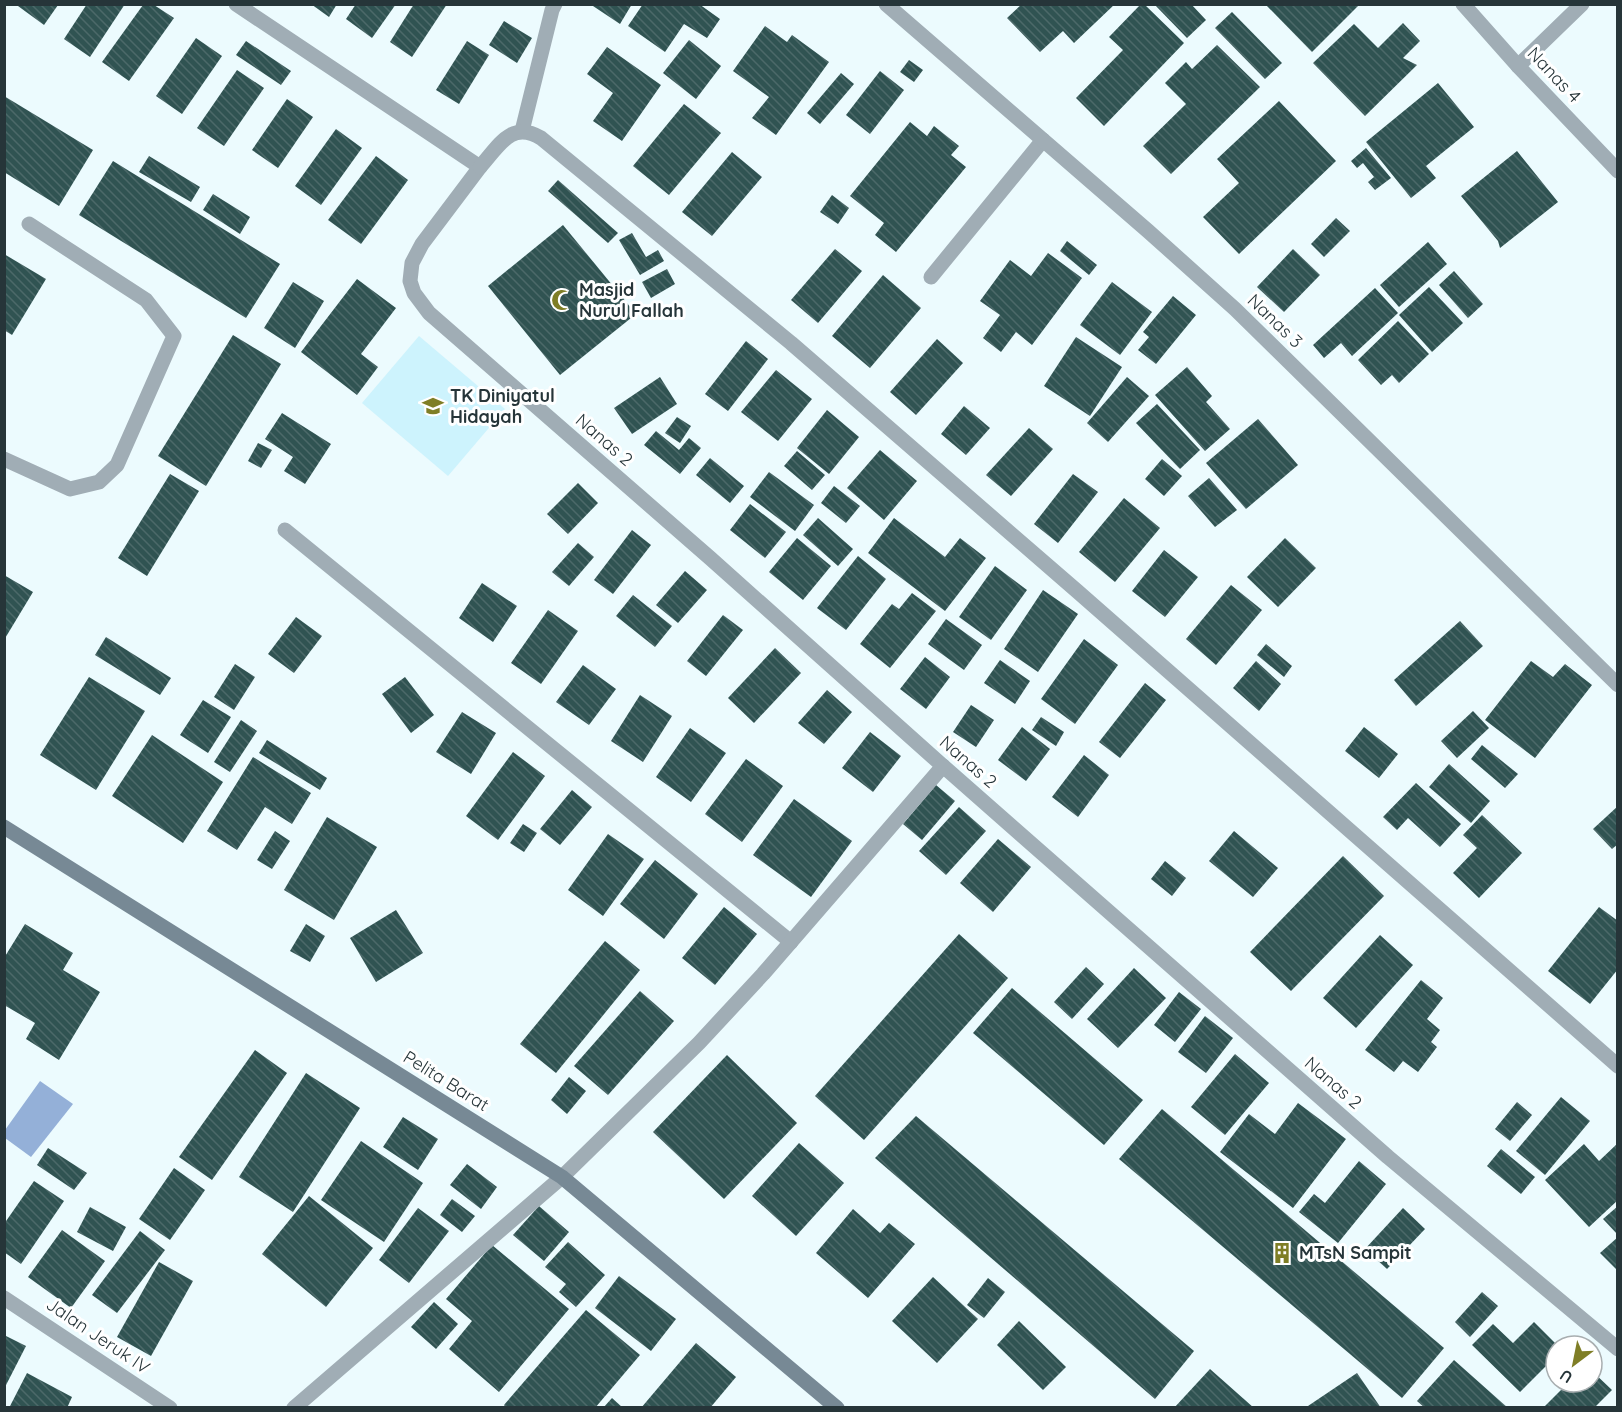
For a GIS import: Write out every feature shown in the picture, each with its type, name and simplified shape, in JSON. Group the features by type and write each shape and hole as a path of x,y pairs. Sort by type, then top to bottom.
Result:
{"street":[{"path":"236,4 480,167"},
{"path":"555,4 522,131 541,138 791,343 1617,1066"},
{"name":"Nanas 3","path":"886,4 1235,309 1617,685"},
{"name":"Nanas 4","path":"1463,4 1617,171"},
{"path":"1518,66 1582,4"},
{"name":"Nanas 2","path":"522,131 507,137 480,167 422,244 412,263 410,281 414,293 429,313 1388,1157 1617,1349"},
{"path":"931,277 1043,140"},
{"path":"4,459 70,489 99,482 117,465 174,336 146,300 29,224"},
{"path":"285,530 791,942"},
{"path":"294,1407 562,1177 699,1043 791,942 943,766"},
{"name":"Pelita Barat","path":"4,827 562,1177 837,1407"},
{"name":"Jalan Jeruk IV","path":"4,1298 170,1407"}],"shaded area":[{"name":"TK Diniyatul Hidayah","path":"419,336 505,409 448,476 362,403"}],"water":[{"path":"40,1081 73,1104 31,1157 5,1138 5,1130"}],"building":[{"path":"87,4 125,4 90,57 64,39"},
{"path":"311,4 337,4 329,17"},
{"path":"356,4 396,4 372,38 346,19"},
{"path":"414,4 447,4 412,57 390,42"},
{"path":"590,4 632,4 620,24"},
{"path":"643,4 699,4 720,19 707,38 684,24 665,52 628,26"},
{"path":"1022,4 1115,4 1074,43 1063,31 1040,52 1007,18"},
{"path":"1141,4 1144,4 1184,43 1104,126 1076,98 1123,50 1109,37"},
{"path":"1154,4 1191,4 1206,20 1187,38"},
{"path":"1265,4 1360,4 1312,52"},
{"path":"19,5 58,5 44,25"},
{"path":"143,5 154,5 174,18 129,81 102,62"},
{"path":"1232,12 1282,63 1265,79 1215,28"},
{"path":"504,21 532,38 517,63 489,45"},
{"path":"1403,23 1420,41 1403,58 1417,65 1365,116 1313,63 1354,24 1378,48"},
{"path":"765,26 787,42 792,35 829,62 776,135 752,118 769,97 733,71"},
{"path":"196,38 222,56 182,114 156,96"},
{"path":"689,40 721,66 696,99 663,73"},
{"path":"246,41 291,71 281,85 236,55"},
{"path":"467,41 489,55 459,104 436,90"},
{"path":"1217,45 1260,87 1171,174 1143,146 1186,104 1165,83 1186,62 1192,69"},
{"path":"607,47 661,85 622,141 593,121 613,93 587,74"},
{"path":"909,60 923,70 914,82 900,72"},
{"path":"237,70 264,88 224,146 197,128"},
{"path":"880,71 904,90 870,134 846,115"},
{"path":"841,73 854,84 820,124 807,113"},
{"path":"1438,83 1474,127 1426,166 1436,178 1411,198 1366,142"},
{"path":"4,96 93,150 59,206 4,172"},
{"path":"287,99 313,117 278,168 252,150"},
{"path":"1279,101 1336,161 1239,254 1203,217 1239,183 1217,159"},
{"path":"684,104 721,133 669,195 633,166"},
{"path":"910,122 927,136 934,126 959,146 951,155 966,167 896,252 875,235 884,223 850,196"},
{"path":"336,129 362,148 321,205 295,186"},
{"path":"1366,148 1391,178 1375,190 1368,182 1374,177 1363,163 1357,168 1351,161"},
{"path":"1517,151 1558,202 1500,248 1498,241 1461,196"},
{"path":"732,152 762,177 712,236 682,212"},
{"path":"149,156 200,187 191,202 139,172"},
{"path":"376,156 408,180 361,244 328,220"},
{"path":"113,161 280,264 246,318 79,215"},
{"path":"558,180 618,233 608,243 548,191"},
{"path":"213,194 250,217 240,234 203,210"},
{"path":"832,195 849,208 838,224 820,212"},
{"path":"1336,218 1350,231 1324,257 1311,244"},
{"name":"Masjid Nurul Fallah","path":"563,225 636,314 560,375 488,286"},
{"path":"632,233 646,257 658,250 664,261 640,275 619,240"},
{"path":"1067,241 1097,265 1089,275 1060,251"},
{"path":"1428,242 1447,264 1399,307 1380,285"},
{"path":"835,249 862,271 818,323 791,300"},
{"path":"1293,249 1320,275 1284,312 1257,287"},
{"path":"1048,253 1082,278 1032,345 1016,332 1001,352 983,338 1000,315 980,301 1010,260 1031,276"},
{"path":"4,254 46,279 12,335 4,330"},
{"path":"667,269 675,284 651,298 642,282"},
{"path":"1454,271 1483,304 1468,318 1439,285"},
{"path":"883,275 921,308 870,368 832,336"},
{"path":"357,279 396,308 361,354 378,367 357,395 301,352"},
{"path":"293,282 324,301 295,348 264,328"},
{"path":"1112,282 1152,312 1120,355 1080,325"},
{"path":"1429,287 1463,323 1432,352 1399,315"},
{"path":"1375,288 1398,313 1352,356 1341,343 1324,358 1313,345"},
{"path":"1173,296 1196,315 1156,364 1138,350 1149,337 1143,332"},
{"path":"1398,321 1429,354 1399,383 1392,375 1381,385 1358,360"},
{"path":"233,335 281,364 206,486 158,456"},
{"path":"1076,337 1122,367 1090,416 1044,386"},
{"path":"937,339 963,363 916,415 890,392"},
{"path":"746,341 768,359 728,411 705,394"},
{"path":"1187,367 1212,396 1206,402 1230,429 1205,451 1155,395"},
{"path":"776,370 812,399 778,441 741,412"},
{"path":"660,377 677,404 632,434 614,408"},
{"path":"1127,377 1149,396 1108,442 1087,423"},
{"path":"1157,404 1200,450 1180,469 1136,423"},
{"path":"964,406 990,428 966,455 941,434"},
{"path":"827,410 859,437 829,474 797,448"},
{"path":"282,413 331,444 305,484 284,471 293,457 265,439"},
{"path":"677,417 691,426 680,443 665,433"},
{"path":"1258,419 1298,465 1246,509 1206,463"},
{"path":"1029,428 1053,449 1011,496 986,475"},
{"path":"656,431 679,450 689,438 701,448 680,474 644,445"},
{"path":"258,443 272,450 261,468 248,461"},
{"path":"880,450 917,481 884,520 847,488"},
{"path":"797,451 825,475 812,490 784,466"},
{"path":"710,458 744,486 730,503 696,475"},
{"path":"1162,459 1182,476 1164,496 1145,479"},
{"path":"769,472 814,505 795,531 750,497"},
{"path":"170,474 199,491 147,576 118,558"},
{"path":"1073,474 1098,492 1058,543 1034,524"},
{"path":"1209,478 1237,510 1215,527 1188,496"},
{"path":"578,483 598,503 568,534 547,514"},
{"path":"834,486 860,506 846,523 821,503"},
{"path":"1124,498 1160,528 1115,582 1079,552"},
{"path":"750,504 786,532 765,558 730,530"},
{"path":"818,518 853,549 838,566 803,535"},
{"path":"894,518 945,557 960,538 986,558 945,611 868,553"},
{"path":"632,530 651,545 613,594 594,580"},
{"path":"797,538 831,566 803,600 769,572"},
{"path":"1285,538 1316,568 1278,607 1247,577"},
{"path":"578,543 594,557 569,586 552,572"},
{"path":"1164,550 1198,577 1165,617 1132,591"},
{"path":"858,556 886,579 846,630 817,608"},
{"path":"995,566 1027,590 991,640 959,617"},
{"path":"685,571 707,590 678,623 656,605"},
{"path":"4,575 33,592 4,640"},
{"path":"482,583 517,606 493,642 459,618"},
{"path":"1231,585 1262,610 1216,665 1186,639"},
{"path":"1043,590 1078,614 1038,672 1004,649"},
{"path":"912,593 936,611 890,668 860,644 892,604 899,609"},
{"path":"633,595 672,626 655,647 616,616"},
{"path":"548,610 578,631 541,684 511,663"},
{"path":"723,615 743,630 706,676 687,661"},
{"path":"296,617 322,636 294,673 268,654"},
{"path":"946,619 982,645 964,670 928,644"},
{"path":"1460,621 1483,646 1416,706 1394,680"},
{"path":"106,637 171,678 160,695 95,655"},
{"path":"1084,639 1118,665 1075,724 1041,699"},
{"path":"1266,644 1292,666 1284,677 1257,655"},
{"path":"775,648 801,673 754,723 728,698"},
{"path":"925,657 950,677 926,709 900,689"},
{"path":"1000,660 1030,681 1015,704 984,683"},
{"path":"1256,661 1281,684 1259,711 1233,688"},
{"path":"1531,661 1553,677 1565,664 1592,685 1535,758 1485,720"},
{"path":"235,664 255,677 234,710 214,697"},
{"path":"583,665 616,689 589,725 556,702"},
{"path":"89,677 145,711 96,790 40,755"},
{"path":"405,677 434,715 411,733 382,694"},
{"path":"1145,683 1166,700 1120,758 1099,742"},
{"path":"827,690 852,712 824,744 798,723"},
{"path":"640,695 672,716 643,762 611,741"},
{"path":"203,700 231,717 208,753 180,735"},
{"path":"971,705 994,720 976,747 953,732"},
{"path":"1473,711 1489,728 1457,758 1441,741"},
{"path":"462,712 496,733 471,774 436,752"},
{"path":"1041,717 1064,732 1056,746 1032,730"},
{"path":"241,720 257,731 230,772 214,762"},
{"path":"1022,727 1050,749 1026,781 998,760"},
{"path":"1364,727 1398,754 1379,778 1345,751"},
{"path":"690,728 726,753 691,802 656,777"},
{"path":"870,732 901,756 873,792 842,768"},
{"path":"152,735 223,782 183,843 112,796"},
{"path":"267,740 327,778 320,790 259,753"},
{"path":"1482,745 1518,774 1505,788 1471,759"},
{"path":"513,752 545,776 498,840 466,816"},
{"path":"1084,755 1109,775 1078,817 1052,797"},
{"path":"253,757 311,793 292,824 265,807 237,850 207,831"},
{"path":"746,759 783,786 742,842 705,814"},
{"path":"1449,764 1490,801 1471,823 1429,787"},
{"path":"1416,783 1461,824 1440,847 1408,818 1397,830 1383,817"},
{"path":"936,785 955,801 922,840 903,824"},
{"path":"572,790 592,807 560,845 540,829"},
{"path":"794,799 852,841 811,897 753,855"},
{"path":"1618,806 1618,844 1612,849 1593,829"},
{"path":"959,807 986,831 946,875 919,851"},
{"path":"1482,815 1522,853 1479,898 1453,873 1477,848 1463,835"},
{"path":"327,817 377,847 334,920 284,890"},
{"path":"523,824 537,833 524,852 510,843"},
{"path":"275,831 290,841 272,869 257,860"},
{"path":"1234,831 1278,868 1253,897 1209,861"},
{"path":"608,834 644,859 603,916 568,890"},
{"path":"998,839 1031,867 993,912 960,883"},
{"path":"1343,856 1384,896 1291,991 1250,952"},
{"path":"655,860 698,894 664,939 620,904"},
{"path":"1165,861 1186,878 1172,896 1151,879"},
{"path":"724,907 757,934 715,985 682,958"},
{"path":"1599,907 1618,921 1618,969 1590,1004 1548,971"},
{"path":"396,910 423,953 376,982 350,938"},
{"path":"25,924 73,953 63,970 100,992 59,1060 26,1039 35,1023 4,1005 4,958"},
{"path":"306,924 325,936 310,962 290,951"},
{"path":"959,934 1008,978 864,1140 815,1096"},
{"path":"1380,935 1413,965 1356,1028 1323,998"},
{"path":"605,941 640,970 556,1073 520,1044"},
{"path":"1086,967 1104,984 1072,1019 1054,1002"},
{"path":"1134,968 1166,998 1118,1048 1087,1019"},
{"path":"1421,980 1443,998 1427,1019 1440,1030 1431,1042 1437,1047 1418,1072 1403,1061 1394,1072 1365,1050"},
{"path":"1012,988 1143,1100 1104,1145 973,1033"},
{"path":"640,991 674,1021 608,1095 574,1066"},
{"path":"1179,992 1201,1009 1175,1042 1154,1025"},
{"path":"1205,1016 1233,1038 1206,1073 1178,1052"},
{"path":"255,1050 287,1073 212,1180 179,1157"},
{"path":"1235,1054 1269,1083 1225,1135 1191,1107"},
{"path":"727,1055 797,1123 724,1199 653,1132"},
{"path":"306,1073 360,1108 293,1212 239,1177"},
{"path":"569,1077 586,1091 567,1114 551,1100"},
{"path":"1561,1097 1590,1121 1545,1175 1516,1151"},
{"path":"1517,1102 1532,1115 1510,1141 1495,1129"},
{"path":"1298,1103 1346,1139 1293,1208 1220,1152 1249,1114 1275,1134"},
{"name":"MTsN Sampit","path":"1162,1109 1444,1348 1402,1398 1119,1159"},
{"path":"916,1116 1194,1351 1155,1399 875,1158"},
{"path":"403,1117 438,1139 418,1170 383,1147"},
{"path":"361,1141 423,1183 384,1242 321,1200"},
{"path":"799,1143 844,1183 796,1236 752,1196"},
{"path":"1618,1143 1618,1200 1589,1227 1545,1180 1584,1144 1599,1161"},
{"path":"48,1148 87,1173 74,1190 37,1165"},
{"path":"1501,1149 1535,1177 1521,1194 1487,1166"},
{"path":"1359,1161 1386,1184 1338,1243 1299,1212 1314,1194 1325,1203"},
{"path":"467,1164 497,1187 481,1209 450,1185"},
{"path":"174,1168 205,1190 170,1240 139,1219"},
{"path":"34,1181 64,1201 21,1264 4,1252 4,1224"},
{"path":"309,1196 373,1248 326,1307 262,1254"},
{"path":"452,1199 475,1216 462,1232 440,1215"},
{"path":"539,1206 569,1232 544,1261 513,1235"},
{"path":"1618,1206 1618,1235 1603,1219"},
{"path":"90,1207 126,1227 113,1251 77,1232"},
{"path":"418,1208 449,1231 409,1283 379,1260"},
{"path":"1403,1208 1425,1229 1387,1269 1365,1249"},
{"path":"853,1209 880,1233 889,1223 915,1244 868,1298 816,1253"},
{"path":"62,1230 105,1261 71,1308 28,1277"},
{"path":"140,1231 165,1250 117,1313 92,1295"},
{"path":"1618,1237 1618,1271 1600,1253"},
{"path":"568,1242 605,1275 576,1307 559,1292 566,1284 545,1267"},
{"path":"492,1245 569,1309 499,1392 449,1349 472,1321 446,1299"},
{"path":"159,1262 193,1281 151,1356 117,1337"},
{"path":"619,1276 676,1319 651,1351 595,1308"},
{"path":"933,1277 978,1319 937,1363 892,1321"},
{"path":"988,1278 1005,1292 984,1318 967,1305"},
{"path":"1482,1292 1498,1306 1470,1337 1455,1322"},
{"path":"434,1302 458,1324 436,1349 411,1327"},
{"path":"586,1310 640,1355 595,1408 506,1408 504,1405"},
{"path":"1019,1321 1066,1367 1043,1390 997,1345"},
{"path":"1534,1322 1546,1334 1544,1334 1544,1368 1520,1392 1472,1345 1493,1324 1513,1343"},
{"path":"4,1335 26,1346 4,1389"},
{"path":"696,1343 736,1377 710,1408 641,1408"},
{"path":"1454,1360 1508,1408 1425,1408 1417,1401"},
{"path":"1210,1369 1254,1408 1174,1408"},
{"path":"27,1373 72,1397 67,1408 9,1408"},
{"path":"1357,1373 1381,1408 1305,1408"},
{"path":"1604,1382 1612,1390 1594,1408 1543,1408 1557,1394 1604,1394"},
{"path":"612,1398 623,1408 603,1408"}],"place":[{"name":"Masjid Nurul Fallah","path":"562,300"},
{"name":"TK Diniyatul Hidayah","path":"433,406"},
{"name":"MTsN Sampit","path":"1282,1253"}]}
